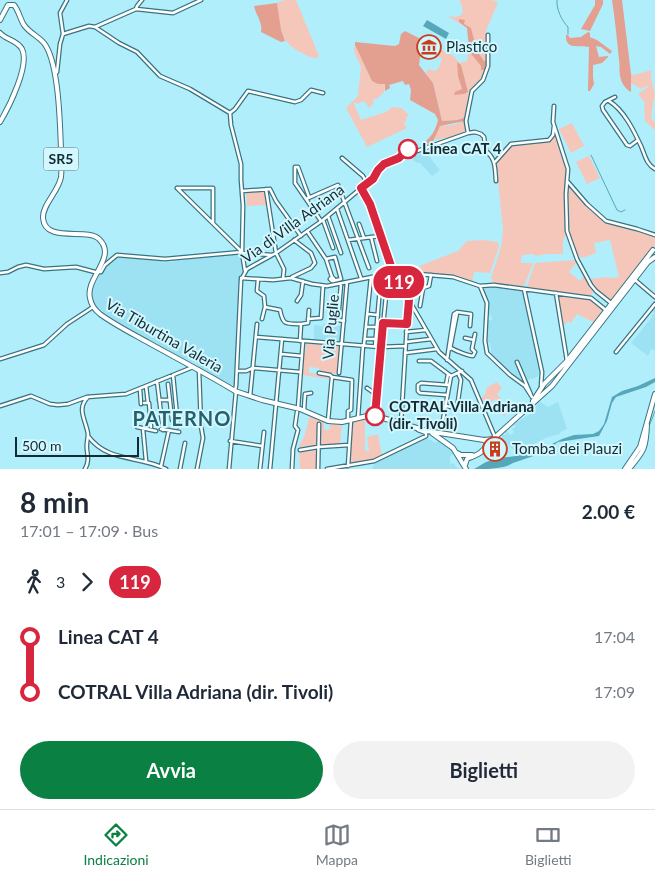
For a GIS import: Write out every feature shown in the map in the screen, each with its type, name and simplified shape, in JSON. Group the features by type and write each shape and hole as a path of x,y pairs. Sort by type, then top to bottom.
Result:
{"main road":[{"name":"Via Tiburtina Valeria","path":"0,20 8,5 12,4 15,6 24,25 46,46 55,74 60,118 62,173 60,183 46,209 43,219 48,228 55,232 89,234 99,238 104,246 103,260 89,290 90,298 99,313 115,324 236,391 298,410 304,410 328,422 350,421 374,416 438,434 484,440 495,438"},
{"path":"0,33 19,45 22,49 23,57 17,88 0,122"},
{"path":"531,405 533,398 554,383 655,256 654,249"},
{"path":"466,468 464,461 477,455 531,405 550,379 567,362 654,249"},
{"path":"550,379 554,380 554,383"},
{"path":"625,469 640,446 655,394"},
{"path":"629,469 645,447 650,410"},
{"name":"Via Tiburtina Valeria","path":"438,434 464,461"},
{"path":"495,438 500,434"},
{"path":"484,440 487,444 484,449"},
{"path":"457,453 477,455"}],"street":[{"path":"55,74 57,72 63,34 60,13 67,0"},
{"path":"136,9 142,0"},
{"path":"95,27 136,9 172,13 201,0"},
{"path":"63,34 89,26 95,27 118,43 137,52 160,76 188,88 230,113"},
{"path":"488,35 488,67 483,80 472,91 466,120 468,133 476,132 482,135 486,151 491,155 494,162 496,181"},
{"path":"244,271 242,253 243,204 241,162 231,125 230,113 248,91 294,102 301,100 311,90 323,93"},
{"path":"615,97 604,103 602,108 629,146 638,140"},
{"path":"609,101 620,111 638,140 649,165 655,169"},
{"path":"554,106 552,117 567,165 567,231 578,260 596,291 612,304"},
{"path":"494,162 502,156 511,144 549,140 554,126"},
{"name":"Via di Villa Adriana","path":"229,469 230,441 236,391 241,278 244,271 275,254 328,216 373,179 384,164 406,154 468,133"},
{"name":"Via di Villa Adriana","path":"406,154 412,147 415,152"},
{"path":"342,158 367,183"},
{"path":"308,198 298,167 295,167 295,183 308,198 322,220 333,248"},
{"path":"568,182 606,221 633,227 655,235"},
{"path":"308,198 338,184 369,268"},
{"path":"213,223 214,188 177,188 242,253"},
{"path":"361,188 370,204 395,276 437,350 470,378 495,438"},
{"path":"266,189 275,254 284,269 283,279"},
{"path":"242,190 270,189 276,201 301,236"},
{"path":"337,209 361,279"},
{"path":"328,216 341,253"},
{"path":"359,224 364,238"},
{"path":"307,231 327,261 332,281"},
{"path":"348,240 380,236"},
{"path":"372,237 377,261"},
{"path":"241,278 291,278 312,268 315,264 311,253 294,240"},
{"path":"0,273 24,265 44,268 76,267 101,272 117,255 171,259 242,253 275,254"},
{"path":"291,278 323,286 340,276 335,259 327,261"},
{"path":"332,281 341,284 371,277 410,274 459,278 480,286 524,289 591,298 607,311"},
{"path":"401,423 410,274"},
{"path":"420,306 422,288 429,286 431,275"},
{"path":"374,346 381,276"},
{"path":"374,416 388,276"},
{"path":"358,418 371,277"},
{"path":"258,279 257,291 264,296 265,307 262,319"},
{"path":"634,280 655,297"},
{"path":"297,301 301,295 303,281"},
{"name":"Via Puglie","path":"339,373 347,282"},
{"path":"341,284 338,320 344,321"},
{"path":"308,319 321,318 323,286"},
{"path":"480,286 487,301 486,353 524,386 533,398"},
{"path":"524,289 542,372 542,391"},
{"path":"591,298 596,291"},
{"path":"556,293 567,362"},
{"path":"616,352 655,304"},
{"path":"0,359 45,344 68,323 94,307"},
{"path":"265,307 280,310 282,321 301,324 308,324 309,310"},
{"path":"448,360 454,315 457,312 471,314 470,326"},
{"path":"368,314 378,315"},
{"path":"383,323 407,324"},
{"path":"250,396 257,324"},
{"path":"292,469 293,450 298,430 295,426 302,356 301,324"},
{"path":"366,326 376,327"},
{"path":"406,332 426,330"},
{"path":"450,349 473,356 475,353 472,350 475,334"},
{"path":"256,337 380,347 431,339"},
{"path":"365,338 375,339"},
{"path":"465,338 474,340"},
{"path":"270,469 282,339"},
{"path":"405,352 437,350"},
{"path":"281,354 302,356"},
{"path":"419,361 431,361 449,376"},
{"path":"517,362 533,398"},
{"path":"0,406 30,396 56,405 69,404 88,397 124,394 192,367"},
{"path":"237,371 246,371 252,368 300,372"},
{"path":"197,469 203,440 200,426 199,370"},
{"path":"449,376 462,372"},
{"path":"542,372 545,378 550,379"},
{"path":"319,373 330,375 333,378 351,380 351,410 348,411 350,421 348,466"},
{"path":"328,422 333,378 339,373 344,378"},
{"path":"457,408 461,380 458,373"},
{"path":"173,374 178,426"},
{"path":"443,420 449,376"},
{"path":"157,380 162,429 179,432"},
{"path":"446,395 421,393 418,391 420,383 447,385"},
{"path":"168,384 172,420"},
{"path":"144,403 146,386"},
{"path":"367,388 376,396"},
{"path":"140,389 144,403"},
{"path":"304,410 305,394 311,393"},
{"path":"85,469 88,460 86,448 88,436 81,411 88,397"},
{"path":"159,400 170,400"},
{"path":"136,404 149,403 151,427"},
{"path":"445,406 466,409"},
{"path":"318,469 319,424"},
{"path":"137,428 156,431"},
{"path":"327,469 374,461 420,439 426,434 418,430 418,428"},
{"path":"143,429 146,462"},
{"path":"161,466 169,430"},
{"path":"260,469 264,432"},
{"path":"88,436 106,453 146,462 166,469"},
{"path":"230,441 262,446"},
{"path":"180,469 185,443"},
{"path":"300,450 349,445"}],"shaded area":[{"path":"285,0 296,0 319,56 317,58 307,56 294,49 285,39 280,26 277,3"},
{"path":"460,0 492,0 498,2 486,31 486,65 482,78 471,88 468,94 466,117 442,121 433,83 426,72 429,69 434,71 438,69 442,59 435,54 434,46 454,56 459,63 467,61 469,48 467,28 448,16 456,17 461,15 463,12"},
{"path":"595,0 603,0 603,4 590,31 581,29 595,5"},
{"path":"612,0 622,0 631,74 631,92 621,81"},
{"path":"277,3 281,30 285,41 281,42 261,32 261,25 254,6"},
{"path":"459,19 465,20 464,24 471,28 477,51 486,61 485,70 481,70 481,66 468,50 467,28 459,22"},
{"path":"427,20 449,33 446,39 423,26"},
{"path":"405,31 427,42 420,57 419,65 433,83 442,121 466,117 465,121 440,126 432,144 424,146 422,144 431,136 437,124 438,120 435,114 410,100 411,90 409,84 405,85 403,81 389,85 390,88 385,91 385,84 378,84 372,81 355,45 355,42 395,46 399,44 401,34"},
{"path":"588,32 590,37 612,51 610,54 601,47 596,46 599,57 608,57 602,63 593,65 594,84 590,91 588,91 589,47 573,46 566,40 566,35 570,38 581,37"},
{"path":"355,45 372,81 385,84 382,94 373,100 373,104 369,108 364,101 357,104 355,102 354,104 361,120 386,112 392,107 402,108 406,113 409,113 404,124 407,128 367,147 346,108 358,96 361,67 354,51"},
{"path":"457,62 461,65 468,92 454,95 455,92 462,89 458,76"},
{"path":"651,70 655,99 651,118 655,123 655,130 645,121 645,103 638,94 648,87 646,86 641,89 631,83 631,74 634,75"},
{"path":"465,121 465,131 455,136 435,140 440,126 453,125"},
{"path":"572,123 584,146 571,153 559,129"},
{"path":"554,130 567,170 564,204 567,237 565,236 563,241 563,254 523,255 521,263 533,264 524,286 521,288 494,284 491,278 501,247 503,230 496,163 512,144 549,140"},
{"path":"424,150 440,170 432,176 420,163 413,160 414,156"},
{"path":"589,156 600,178 587,184 576,162"},
{"path":"570,187 605,222 633,228 655,236 655,245 613,301 594,288 589,279 619,277 610,240 594,243 596,253 582,258 577,255 573,239 571,239 569,233 567,220 567,189"},
{"path":"246,192 265,192 267,205 247,206"},
{"path":"483,240 498,242 499,247 490,273 474,272 472,282 448,276 419,273 421,268 419,266 458,251 467,241"},
{"path":"240,253 243,270 240,276 236,379 235,384 230,386 198,368 197,364 170,352 110,317 94,304 91,295 91,288 98,275 117,256 161,260 162,263"},
{"path":"576,260 577,262 569,272 580,281 584,276 593,292 590,296 529,289 527,286 535,263"},
{"path":"489,286 524,292 541,374 538,377 527,380 519,364 524,381 520,382 492,358 490,343 486,343 487,321 492,320 491,315 487,316 488,301 483,290"},
{"path":"558,296 589,299 605,311 595,323 577,314 571,323 568,321 563,326"},
{"path":"655,308 655,351 651,349 648,356 631,343 652,317 654,313 652,311"},
{"path":"323,324 341,326 340,341 314,339 314,325 323,326"},
{"path":"306,343 340,346 337,372 334,375 319,373 319,368 309,367 309,373 329,375 329,379 302,375 303,354"},
{"path":"655,378 655,382 646,387 616,397 599,436 558,442 545,452 505,466 474,469 486,462 499,458 536,452 562,439 574,435 593,434 599,431 604,424 612,397"},
{"path":"497,382 502,388 497,394 501,399 498,403 501,403 509,411 504,416 495,399 490,403 481,399 486,393 486,388"},
{"path":"539,401 548,407 558,402 567,429 560,432 560,434 548,437 530,446 530,448 516,452 501,436 503,433 507,436 506,430 510,435 514,432 512,429 516,427 514,424 535,411 534,407"},
{"path":"310,415 324,422 324,430 329,430 330,424 342,424 340,444 320,445 321,424 318,423 317,445 301,447 299,449"},
{"path":"365,419 365,451 369,451 367,437 378,434 382,456 374,460 349,465 352,421"},
{"path":"433,420 452,423 450,434 431,430"},
{"path":"425,437 436,443 439,439 450,447 454,452 450,457 450,464 453,463 458,469 372,469 375,462"},
{"path":"317,448 316,469 300,469 299,452 315,450"}],"waterway":[{"path":"557,0 557,7 568,27 568,34"},
{"path":"591,155 617,210 621,212 625,210"},
{"path":"650,424 655,411"}],"bus line":[{"name":"119","path":"375,416 383,323 407,324 409,300 395,276 370,204 361,188 373,179 384,164 399,158 408,149"}],"place":[{"name":"Plastico","path":"429,47"},
{"name":"Linea CAT 4","path":"408,149"},
{"name":"COTRAL Villa Adriana (dir. Tivoli)","path":"375,416"},
{"name":"Tomba dei Plauzi","path":"495,449"}],"district":[{"name":"PATERNO","path":"182,419"}]}
